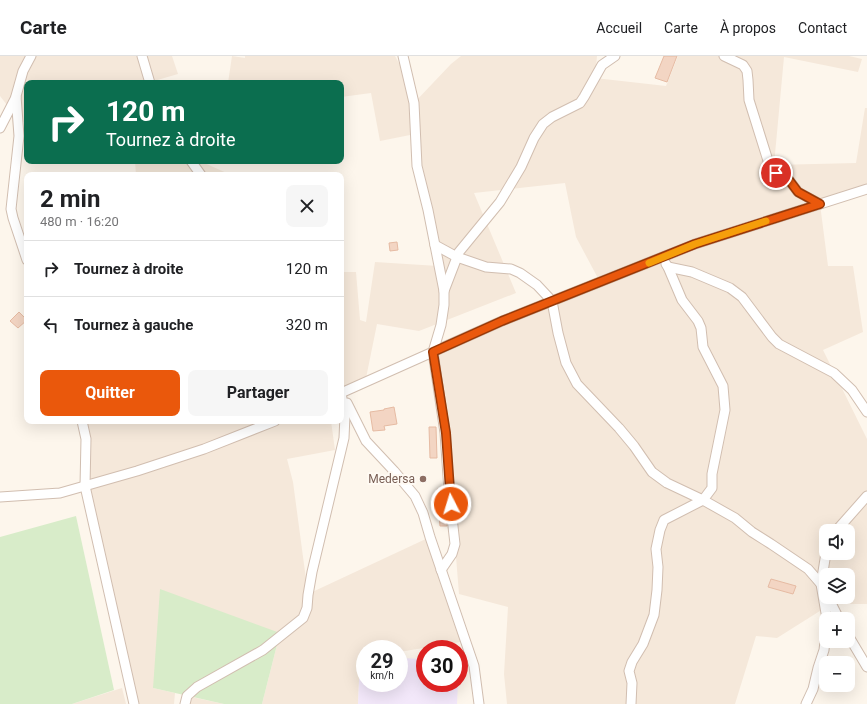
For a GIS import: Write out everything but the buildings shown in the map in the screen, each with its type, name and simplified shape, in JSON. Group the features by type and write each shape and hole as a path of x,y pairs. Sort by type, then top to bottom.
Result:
{"street":[{"path":"0,128 16,96 23,71 31,56"},
{"path":"142,56 149,80"},
{"path":"403,56 414,103 417,166 428,210 444,291 444,306 441,325 433,352 446,433 449,491 455,544 452,554 441,570"},
{"path":"444,291 459,252 500,202 521,167 534,138 543,124 552,117 580,103 602,64 614,56"},
{"path":"724,56 743,65 747,71 749,100 770,167 776,173 789,180 798,192 820,204"},
{"path":"16,96 18,136 11,209 24,251"},
{"path":"344,392 502,321 695,244 867,190"},
{"path":"435,244 458,257 486,267 512,269 538,285 552,301 566,363 577,384 619,428 634,446 652,472 667,483 703,500 735,518 752,532 808,569 819,582"},
{"path":"631,704 632,684 629,671 632,662 643,644 654,615 658,567 656,549 660,530 664,520 703,500 712,488 712,474 725,410 723,386 703,346 701,328 698,321 682,300 668,267 661,258"},
{"path":"668,267 692,272 730,288 742,297 779,344 834,373 852,390 867,412"},
{"path":"344,399 366,442 394,471 415,496 423,513 474,666 479,704"},
{"path":"185,704 187,696 197,688 263,650 303,618 307,608 312,572 344,438 344,410"},
{"path":"83,424 86,439 85,486 134,704"},
{"path":"0,497 60,493 137,471 204,449 267,424"},
{"path":"842,524 867,496"},
{"path":"855,647 867,667"},
{"path":"806,704 813,689 824,648"}],"shaded area":[{"path":"0,56 172,56 178,74 157,80 24,80 24,122 18,119 0,96"},
{"path":"232,56 245,58 245,56 395,56 407,78 414,103 451,64 461,56 597,56 595,78 666,86 678,56 849,56 862,59 858,72 784,57 774,165 856,163 865,108 867,108 867,189 820,204 828,266 853,266 863,332 823,350 867,439 867,604 855,604 855,568 819,568 819,604 831,604 777,638 756,636 735,704 507,704 504,674 508,607 459,594 455,544 433,352 600,282 576,237 565,183 474,193 516,293 419,331 377,324 365,383 344,392 344,272 356,272 360,320 366,322 375,262 438,266 415,134 380,141 371,93 344,97 344,80 228,80"},
{"path":"135,164 207,164 224,172 136,172"},
{"path":"82,424 331,424 335,450 287,459 293,482 308,594 430,537 466,640 416,640 416,649 408,651 408,640 356,640 356,692 359,692 358,704 262,704 280,633 153,688 175,693 174,704 134,704 85,486"},
{"path":"408,658 416,659 416,692 458,692 457,704 358,704 359,692 408,692"},
{"path":"122,688 126,704 72,704"},
{"path":"187,696 224,704 187,704"}],"green space":[{"path":"76,516 114,690 72,704 0,704 0,537"},
{"path":"160,589 280,633 262,704 224,704 153,688"}],"slow traffic":[{"path":"649,263 695,244 766,221"}],"place":[{"name":"Medersa","path":"423,479"}],"route":[{"path":"451,504 446,433 433,352 502,321 695,244 820,204 798,192 789,180 776,173"}]}
